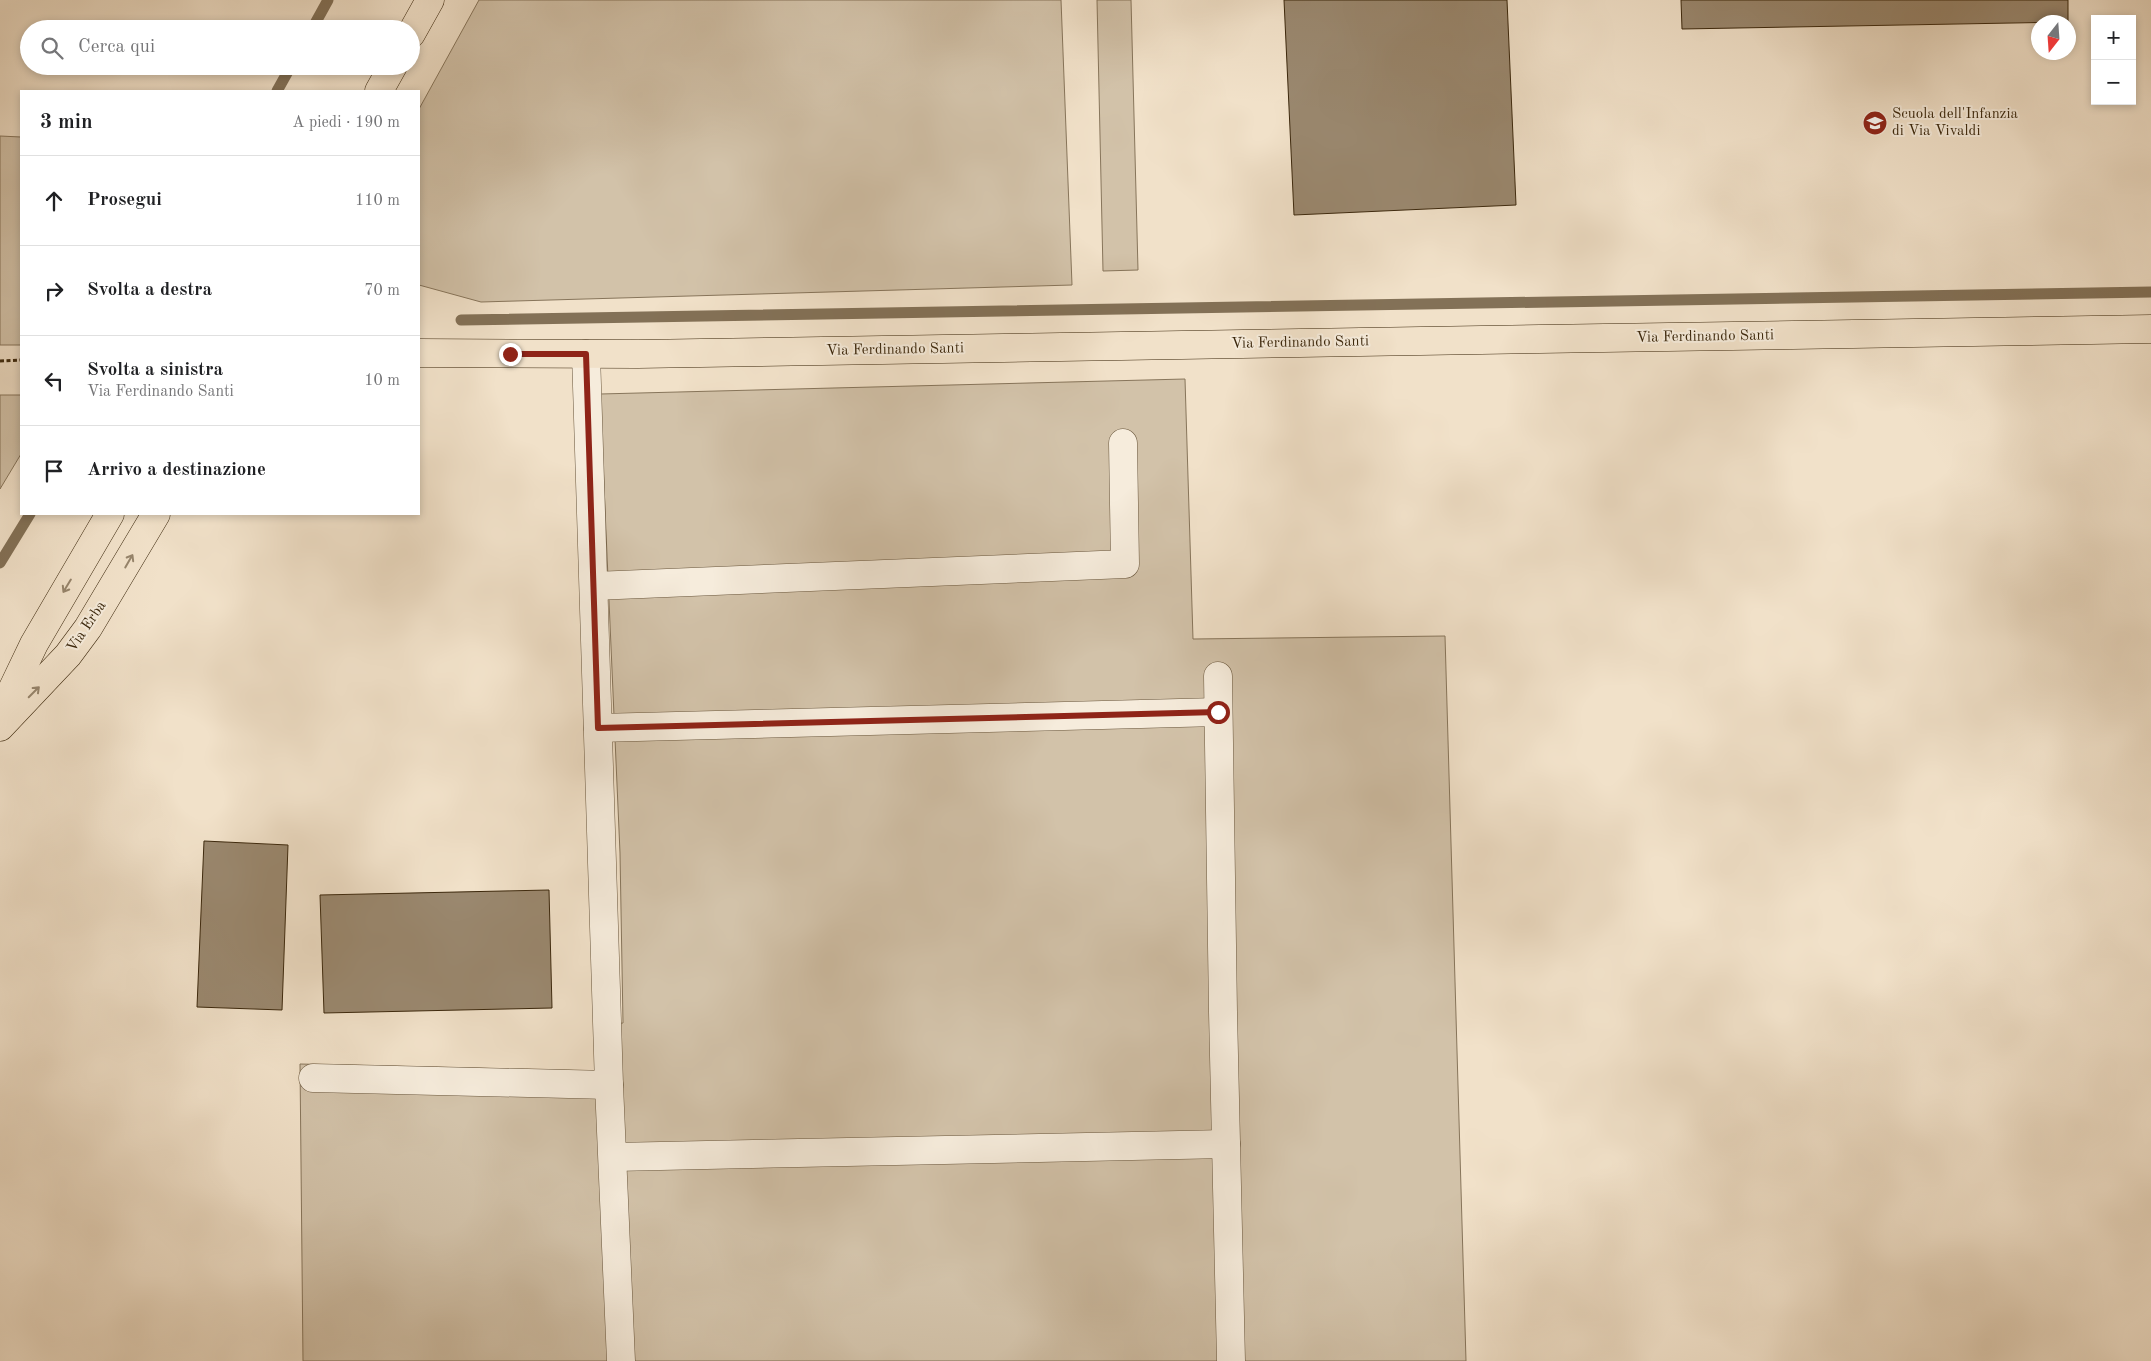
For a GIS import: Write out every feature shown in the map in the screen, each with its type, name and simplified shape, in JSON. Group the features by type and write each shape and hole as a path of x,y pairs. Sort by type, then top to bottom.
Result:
{"main road":[{"path":"419,20 430,0"},
{"path":"381,90 388,75"},
{"name":"Via Ferdinando Santi","path":"420,353 586,354 2151,330"},
{"name":"Via Ferdinando Santi","path":"420,337 449,353"},
{"path":"0,716 34,644 109,515"},
{"name":"Via Erba","path":"0,727 68,655 88,628 155,515"}],"lane":[{"path":"586,354 609,1085 614,1157 621,1361"},
{"path":"594,586 1125,564 1123,443"},
{"path":"1218,676 1231,1361"},
{"path":"598,728 1218,712"},
{"path":"312,1078 609,1085"},
{"path":"614,1157 1226,1144"}],"path":[{"path":"0,361 20,360"}],"shaded area":[{"path":"479,0 1061,0 1072,285 481,302 420,285 420,107"},
{"path":"1097,0 1131,0 1138,270 1103,271"},
{"path":"0,136 20,137 20,345 0,345"},
{"path":"1185,379 1193,639 1445,636 1466,1361 303,1361 300,1064 595,1071 594,1026 623,1023 620,853 600,394"},
{"path":"0,395 20,395 20,456 0,489"}],"building":[{"path":"1284,0 1507,0 1516,205 1294,215"},
{"path":"1681,0 2068,0 2068,15 2031,15 2031,23 1682,29"},
{"path":"204,841 288,845 282,1010 197,1007"},
{"path":"549,890 552,1008 324,1013 320,895"}],"waterway":[{"path":"317,20 328,0"},
{"path":"278,90 286,75"},
{"path":"461,320 2151,292"},
{"path":"0,563 29,515"}],"place":[{"name":"Scuola dell'Infanzia di Via Vivaldi","path":"1875,123"}],"route":[{"path":"510,354 586,354 598,728 1218,712"}]}
